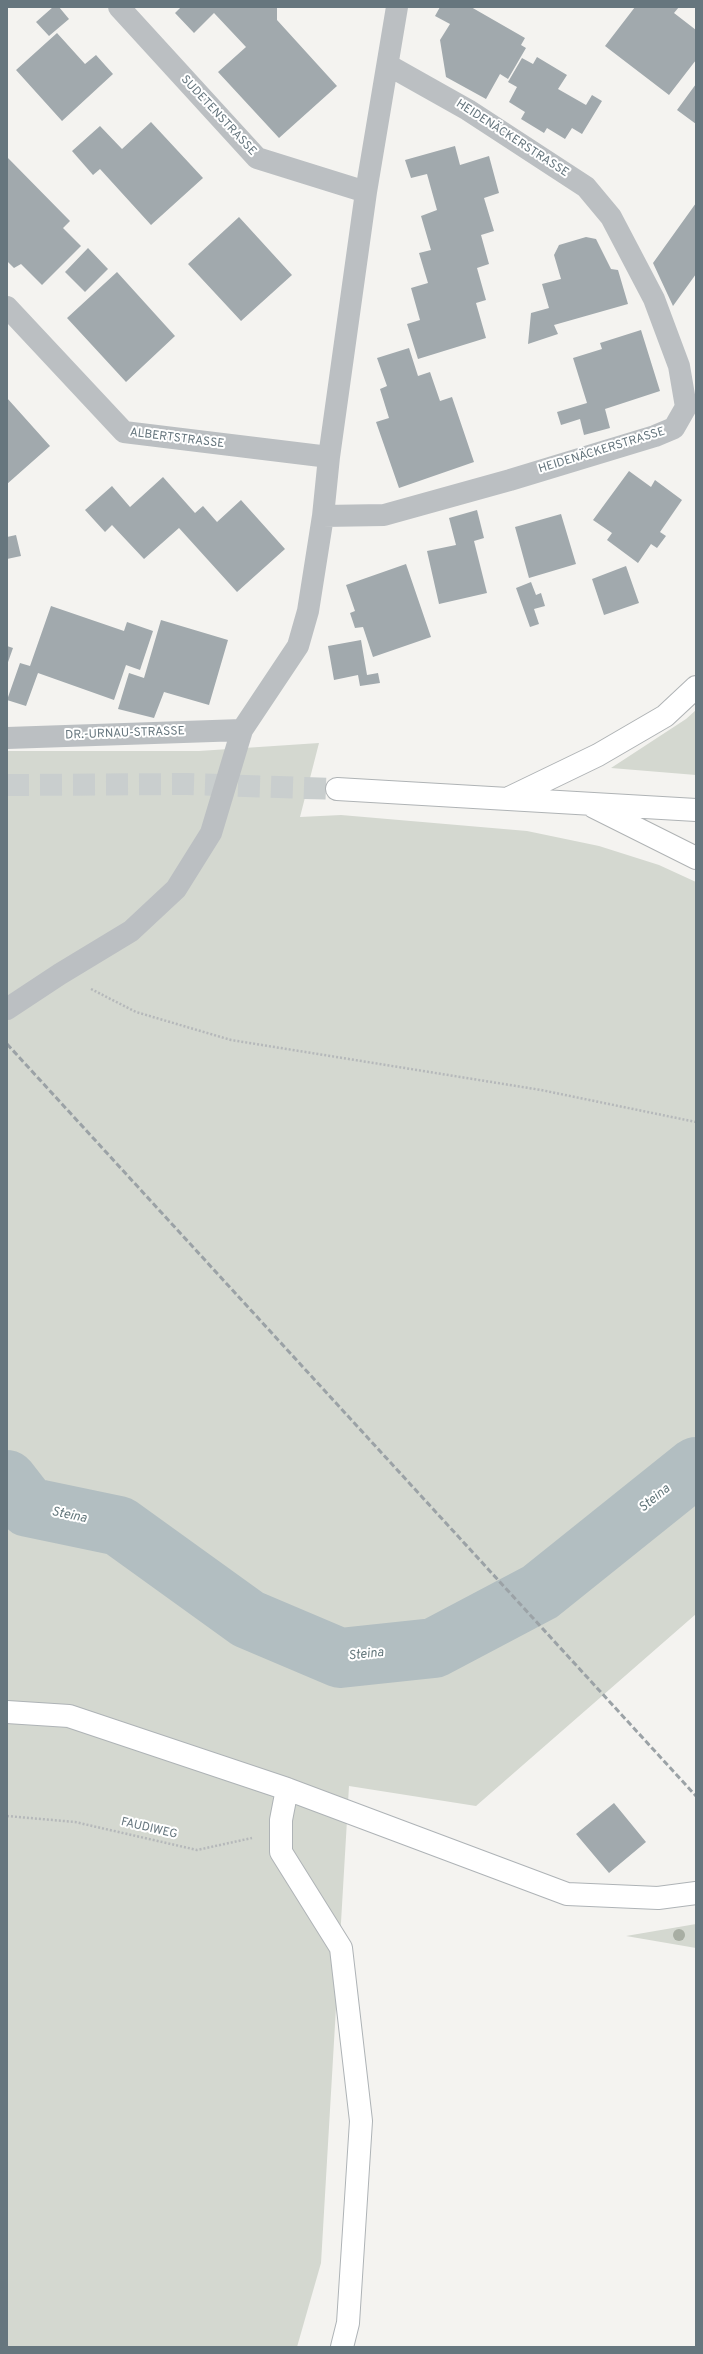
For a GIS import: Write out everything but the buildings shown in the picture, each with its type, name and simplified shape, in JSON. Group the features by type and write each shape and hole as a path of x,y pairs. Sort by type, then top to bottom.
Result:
{"main road":[{"path":"509,799 598,755 665,716 696,687"},
{"path":"338,789 696,810"},
{"path":"586,803 696,858"},
{"path":"7,1712 69,1716 287,1789 567,1894 658,1898 696,1894"},
{"path":"287,1789 281,1820 281,1852 341,1948 361,2121 348,2323 342,2347"}],"street":[{"name":"SUDETENSTRASSE","path":"119,7 257,158 366,192"},
{"path":"7,1009 60,974 131,931 176,889 211,833 242,730 298,646 308,611 323,516 329,457 366,192 397,7"},
{"name":"HEIDENÄCKERSTRASSE","path":"323,516 384,516 510,480 655,436 674,428 686,407 679,366 654,299 611,217 586,187 468,110 388,65"},
{"name":"ALBERTSTRASSE","path":"7,307 124,432 329,457"},
{"name":"DR.-URNAU-STRASSE","path":"7,738 242,730"}],"path":[{"path":"60,974 136,1012 231,1040 541,1090 696,1122"},
{"name":"FAUDIWEG","path":"7,1816 75,1822 197,1850 249,1839 281,1820"}],"shaded area":[{"path":"696,710 696,775 611,768 686,719"},
{"path":"319,743 300,817 341,815 527,831 599,846 659,865 696,882 696,1614 476,1806 349,1786 321,2263 297,2347 7,2347 7,751 199,751"},
{"path":"696,1924 696,1948 626,1936"}],"waterway":[{"name":"Steina","path":"7,1480 28,1507 119,1526 248,1619 340,1658 434,1648 540,1592 696,1467"}],"tunnel":[{"path":"7,785 188,784 337,789"}],"railway":[{"path":"7,1044 696,1796"}]}
